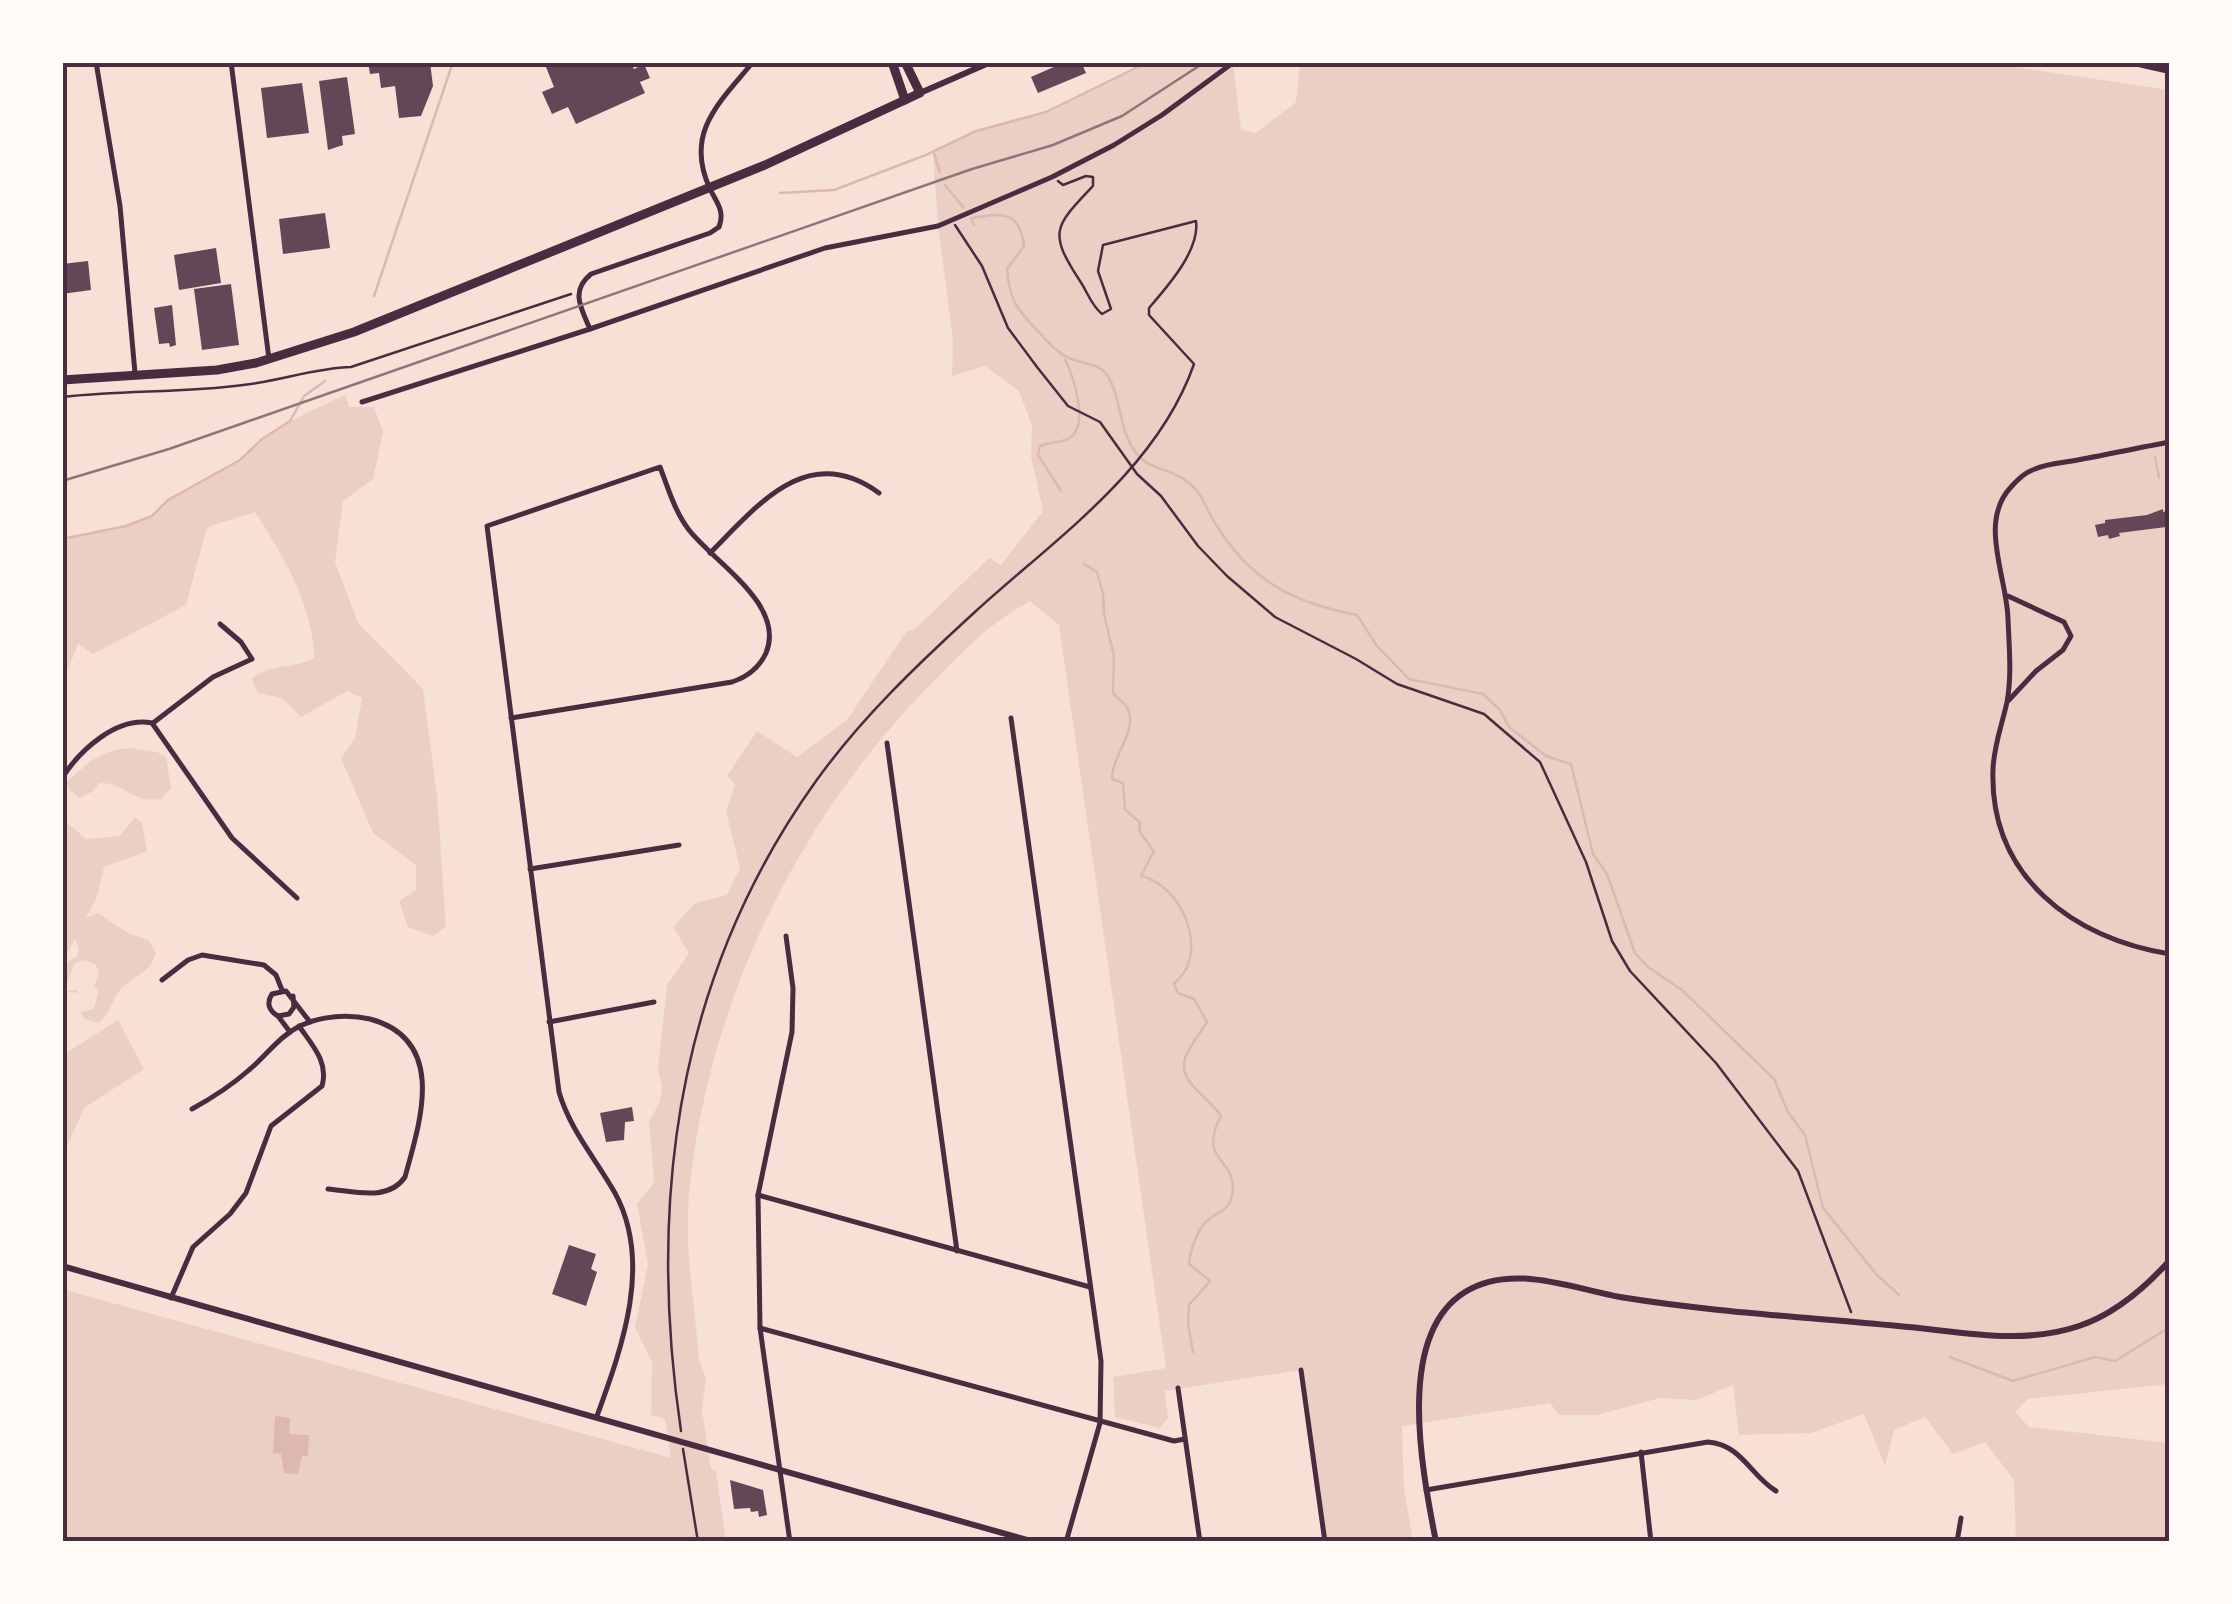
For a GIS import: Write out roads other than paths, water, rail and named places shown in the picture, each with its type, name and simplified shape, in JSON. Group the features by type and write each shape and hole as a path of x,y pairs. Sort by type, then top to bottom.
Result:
{"highway":[{"path":"892,62 906,100"},
{"path":"62,380 200,372 269,359 354,332 710,188 906,100 920,93 905,62"},
{"path":"2139,62 2170,69"}],"street":[{"path":"96,62 120,206 135,373"},
{"path":"590,329 578,292 591,274 715,230 722,214 702,160 703,132 720,102 753,62"},
{"path":"920,93 992,62"},
{"path":"362,402 824,248 938,226 1052,177 1133,134 1234,62"},
{"path":"232,63 269,359"},
{"path":"2170,442 2034,469 2010,487 2000,503 1995,526 2007,595 2006,702 1995,744 1994,788 2002,827 2020,867 2048,901 2071,920 2120,943 2170,954"},
{"path":"512,718 732,682 754,670 768,647 767,617 678,514 660,467 487,526 548,1022 563,1104 617,1198 633,1248 630,1302 597,1416"},
{"path":"710,553 768,496 803,477 842,476 868,485 879,494"},
{"path":"2006,702 2036,670 2063,650 2071,636 2064,622 2007,595"},
{"path":"62,778 96,741 118,727 138,721 152,723 213,677 252,659 241,642 220,624"},
{"path":"1010,718 1101,1361 1100,1423 1066,1542"},
{"path":"152,723 232,838 296,898"},
{"path":"887,743 957,1251"},
{"path":"530,870 679,845"},
{"path":"786,936 794,988 792,1032 758,1195 760,1328 790,1542"},
{"path":"162,980 188,960 202,955 264,966 276,975 282,990 293,996 310,1022"},
{"path":"282,990 272,994 268,1002 290,1032"},
{"path":"278,1016 292,1011 293,996"},
{"path":"548,1022 654,1002"},
{"path":"192,1109 249,1070 300,1026 339,1016 384,1024 404,1036 418,1061 423,1082 424,1109 406,1177 400,1185 377,1194 328,1189"},
{"path":"171,1298 193,1247 230,1214 246,1193 271,1126 322,1086 322,1061 300,1026"},
{"path":"758,1195 1090,1286"},
{"path":"1436,1542 1426,1490 1419,1384 1422,1358 1446,1310 1477,1286 1504,1278 1526,1278 1660,1304 2011,1337 2078,1326 2121,1304 2170,1260"},
{"path":"62,1266 1034,1542"},
{"path":"760,1328 1100,1423 1174,1440 1185,1439"},
{"path":"1301,1370 1325,1542"},
{"path":"1178,1388 1200,1542"},
{"path":"1426,1490 1641,1452 1718,1443 1738,1452 1764,1484 1776,1491"},
{"path":"1641,1452 1651,1542"},
{"path":"1956,1542 1961,1518"}],"waterway":[{"path":"374,296 453,62"},
{"path":"780,193 834,190 976,131 1046,112 1148,62"},
{"path":"934,154 940,172"},
{"path":"945,185 963,207"},
{"path":"974,225 971,218 1000,215 1018,226 1024,246 1007,269 1018,308 1059,352 1105,373 1113,386 1125,433 1139,457 1191,484 1229,543 1258,574 1312,603 1357,615 1377,646 1409,679 1483,694 1500,710 1509,727 1546,756 1571,764 1593,854 1607,874 1635,953 1682,990 1774,1079 1788,1112 1805,1135 1823,1208 1877,1275 1899,1295"},
{"path":"1061,491 1038,455 1040,446 1071,437 1079,421 1078,399 1065,359"},
{"path":"62,539 126,526 152,516 168,500 240,460 262,439 290,421 304,396 325,381"},
{"path":"2155,457 2159,478"},
{"path":"1084,564 1097,572 1114,656 1113,693 1130,715 1112,779 1123,783 1125,809 1140,823 1139,831 1154,851 1141,876 1165,888 1188,924 1188,965 1174,984 1178,993 1194,999 1207,1022 1184,1060 1184,1070 1193,1086 1221,1116 1213,1143 1233,1182 1228,1205 1203,1225 1191,1253 1189,1264 1210,1281 1189,1305 1193,1352"},
{"path":"1950,1357 2013,1381 2095,1357 2115,1361 2170,1327"}],"railway":[{"path":"62,481 169,449 972,169 1053,145 1122,116 1205,62"}]}
